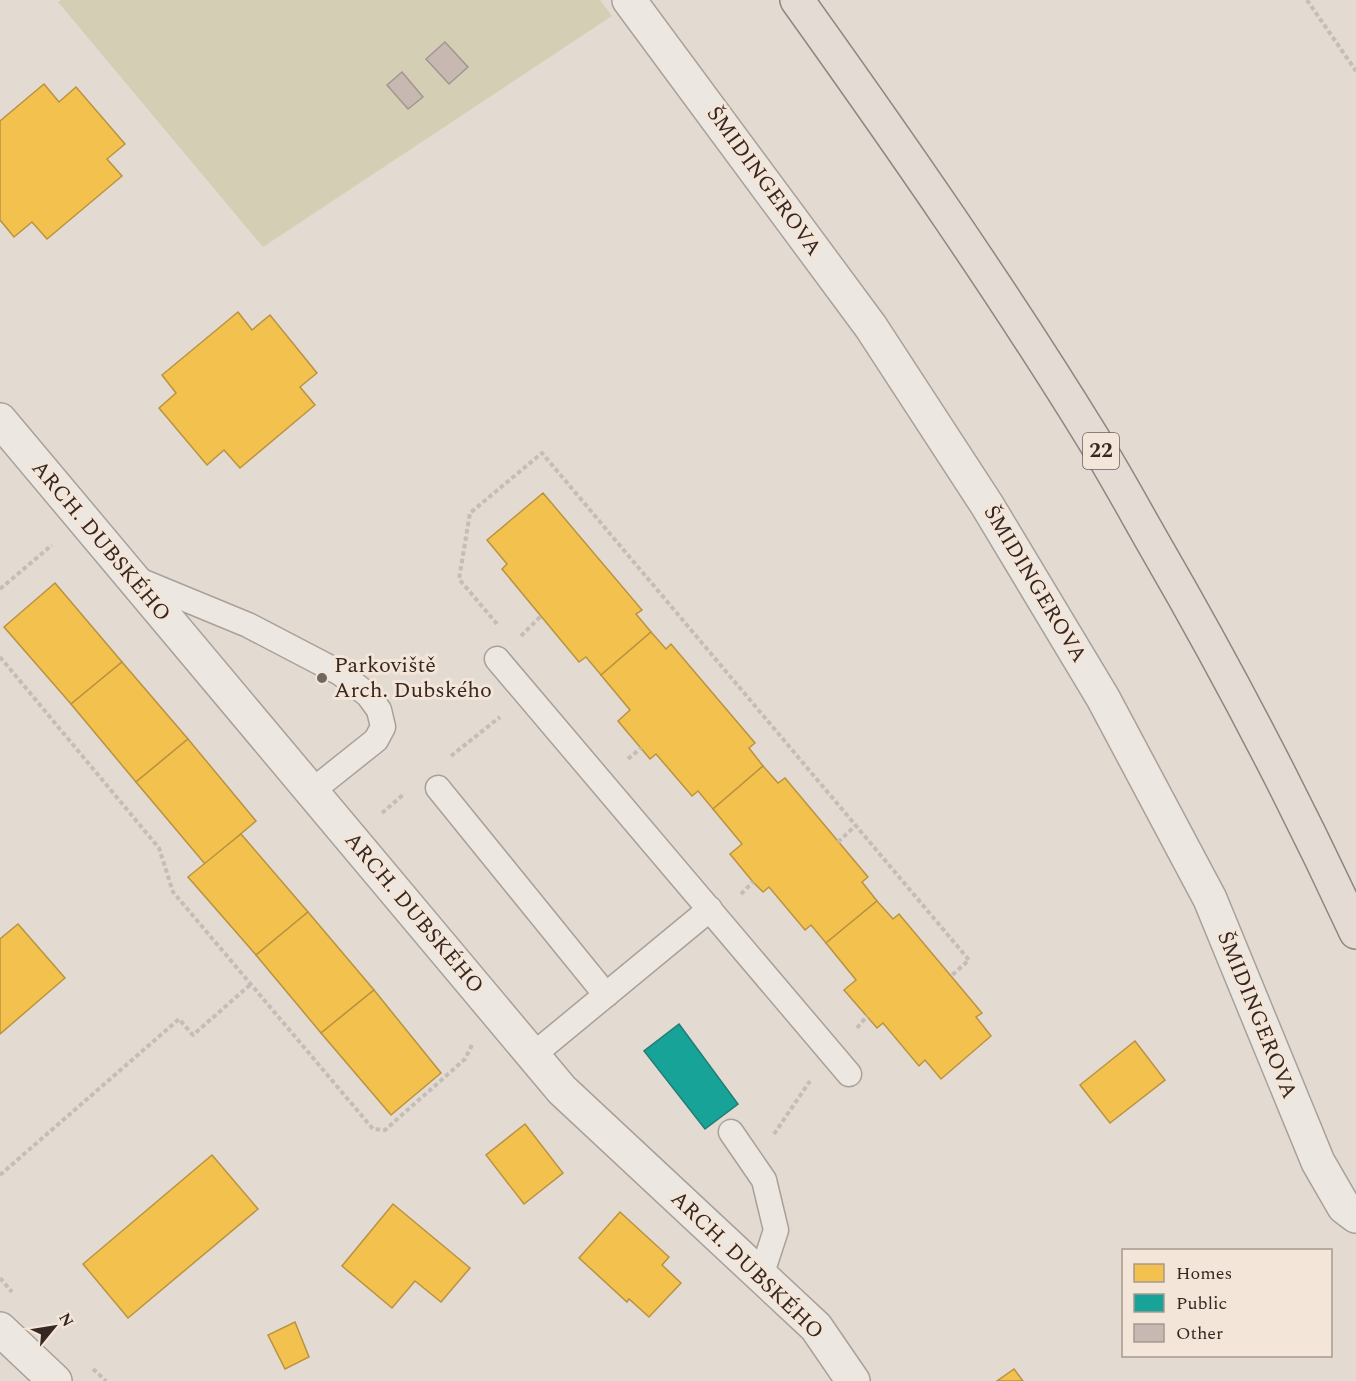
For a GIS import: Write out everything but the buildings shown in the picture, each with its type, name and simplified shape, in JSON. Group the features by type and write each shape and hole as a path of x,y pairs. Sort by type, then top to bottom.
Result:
{"main road":[{"name":"22","path":"796,0 907,153 1000,291 1095,442 1185,597 1270,754 1356,932"}],"street":[{"name":"ŠMIDINGEROVA","path":"630,0 871,327 987,505 1097,687 1210,899 1318,1162 1344,1207 1356,1216"},
{"name":"ARCH. DUBSKÉHO","path":"0,420 562,1090 816,1327 853,1381"},
{"path":"0,1329 55,1381"}],"lane":[{"path":"132,577 248,625 340,673 368,695 379,710 383,727 376,740 312,791"},
{"path":"505,652 710,909 849,1074"},
{"path":"438,788 606,995"},
{"path":"533,1055 710,909"},
{"path":"731,1132 764,1180 776,1230 761,1276"}],"path":[{"path":"1306,0 1356,71"},
{"path":"500,628 459,579 470,513 542,453 969,960 951,976"},
{"path":"0,589 56,542"},
{"path":"505,652 542,616"},
{"path":"0,657 159,848 173,892 373,1129 385,1130 465,1059 475,1039"},
{"path":"837,842 855,826"},
{"path":"0,1175 179,1019 193,1035 251,984"},
{"path":"753,1165 831,1053"}],"shaded area":[{"path":"61,0 600,0 612,16 263,247 58,2"}],"place":[{"name":"Parkoviště Arch. Dubského","path":"322,678"}]}
